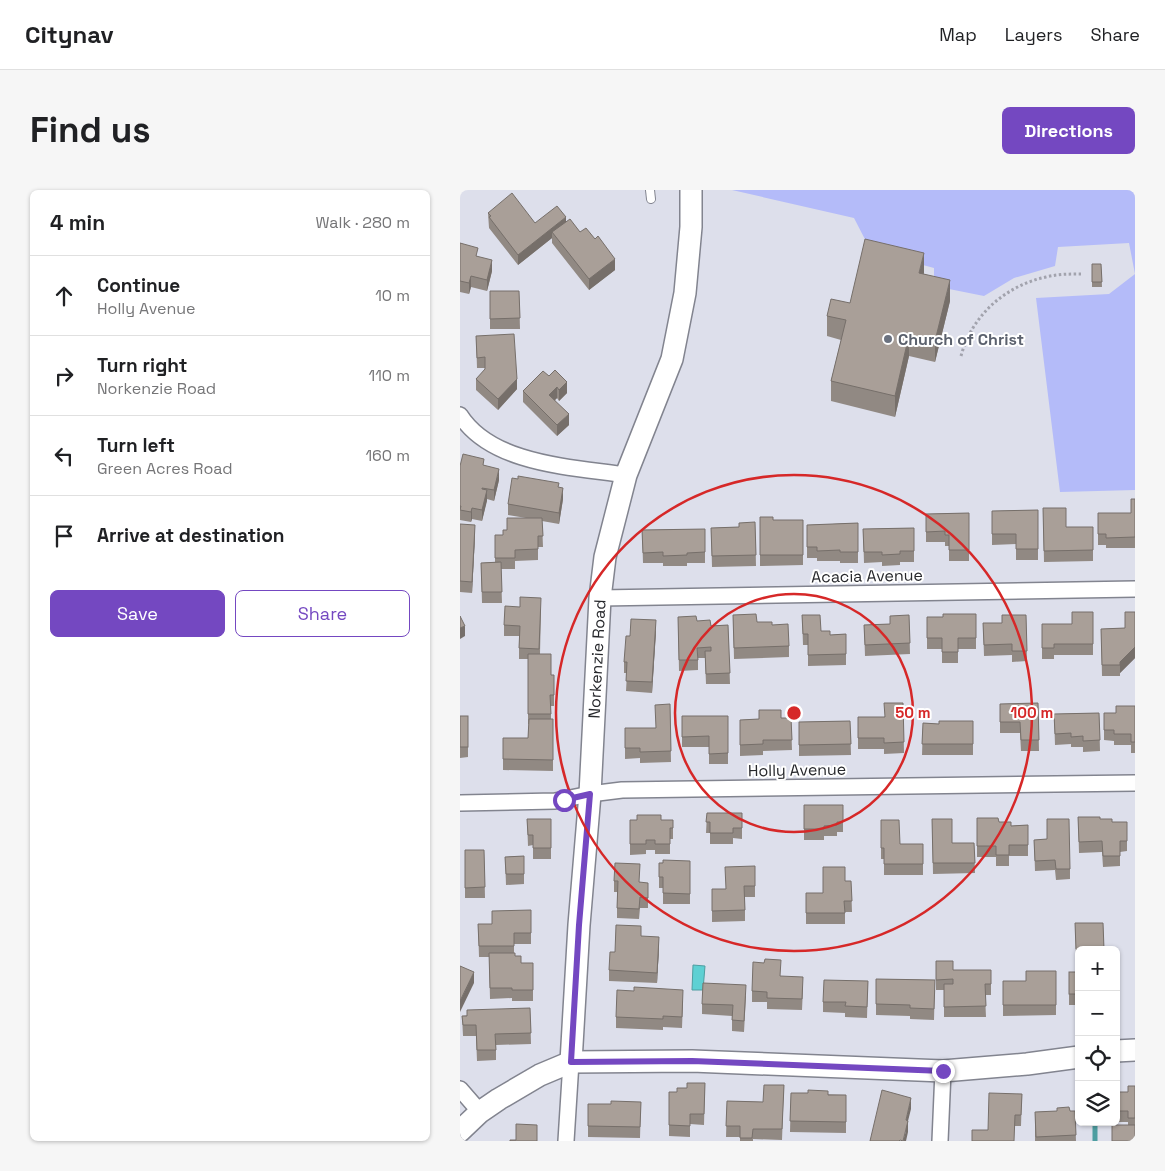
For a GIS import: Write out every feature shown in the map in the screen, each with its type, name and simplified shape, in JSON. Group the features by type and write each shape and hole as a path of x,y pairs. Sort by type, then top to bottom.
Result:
{"street":[{"name":"Norkenzie Road","path":"566,1141 579,925 590,794 600,598 605,557 626,475 672,359 685,293 691,227 691,190"},
{"path":"461,421 491,444 508,452 553,463 626,475"},
{"name":"Acacia Avenue","path":"600,598 1135,589"},
{"name":"Holly Avenue","path":"460,803 555,801 622,790 1135,783"},
{"path":"1120,1051 1135,1050"},
{"path":"460,1131 480,1112 499,1099 540,1075 571,1062 692,1061 943,1071 1027,1064 1075,1058"},
{"path":"940,1141 943,1071"},
{"path":"460,1089 480,1112"}],"lane":[{"path":"650,190 651,199"}],"path":[{"path":"961,356 968,333 987,309 998,299 1028,283 1046,277 1081,274"}],"shaded area":[{"path":"732,190 1135,190 1135,274 1129,243 1058,247 1055,266 1014,278 984,296 934,286 934,268 871,251 854,218"},
{"path":"1135,274 1135,490 1060,492 1036,298 1109,294"},
{"path":"693,965 705,966 703,990 692,990"}],"building":[{"path":"512,193 535,223 557,206 566,217 518,255 489,217 491,216 488,213"},
{"path":"570,219 580,232 586,228 595,239 598,236 615,259 589,279 552,232"},
{"name":"Church of Christ","path":"865,239 924,253 919,273 950,280 935,341 909,335 895,396 831,381 846,320 827,316 831,299 850,303"},
{"path":"460,243 478,248 476,256 492,260 487,280 471,276 469,283 460,281"},
{"path":"1092,264 1101,264 1102,282 1092,282"},
{"path":"490,291 519,291 520,318 490,319"},
{"path":"514,334 517,379 498,399 476,379 485,369 485,357 477,358 476,336"},
{"path":"555,370 567,382 559,390 557,387 549,395 569,414 557,425 523,391 543,371 549,376"},
{"path":"463,454 484,459 483,465 499,469 494,490 482,488 487,490 482,510 472,508 471,512 460,510 460,466"},
{"path":"518,476 559,483 558,487 563,488 559,513 508,504 512,478 518,479"},
{"path":"1131,499 1135,499 1135,537 1106,538 1106,534 1098,534 1098,513 1131,513"},
{"path":"1043,508 1066,508 1066,527 1093,527 1093,550 1044,551"},
{"path":"1038,510 1038,549 1016,549 1016,534 992,534 992,511"},
{"path":"969,513 969,550 949,550 949,535 945,535 945,531 926,532 926,514"},
{"path":"760,517 773,517 773,520 803,520 803,555 760,555"},
{"path":"507,518 542,518 543,536 538,536 538,549 515,550 515,558 495,558 495,535 503,535 503,530 507,530"},
{"path":"755,522 756,555 712,556 711,528 739,527 739,523"},
{"path":"858,523 858,552 840,552 840,550 817,551 817,547 807,547 807,525"},
{"path":"460,524 475,525 472,582 460,581"},
{"path":"914,528 914,551 900,551 900,554 882,555 882,552 864,552 863,529"},
{"path":"705,529 705,552 663,556 663,552 643,553 642,530"},
{"path":"501,562 502,592 482,592 481,563"},
{"path":"520,597 541,598 539,649 519,648 520,626 504,625 505,606 520,607"},
{"path":"1072,612 1093,612 1093,644 1054,644 1054,648 1042,648 1042,624 1072,624"},
{"path":"1125,612 1135,612 1135,647 1120,662 1120,665 1102,665 1101,629 1125,628"},
{"path":"756,614 757,622 772,622 772,625 788,624 789,646 734,648 733,615"},
{"path":"943,614 976,614 976,638 958,638 958,652 942,652 942,638 927,638 927,617 943,617"},
{"path":"802,615 820,615 821,631 830,631 830,635 846,634 846,654 808,655 808,634 803,634"},
{"path":"909,615 910,643 865,645 864,625 890,624 890,616"},
{"path":"1002,615 1026,615 1027,651 1012,651 1012,644 984,645 983,623 1002,623"},
{"path":"460,616 465,626 460,628"},
{"path":"696,616 697,621 710,620 711,626 728,625 730,673 706,674 705,651 711,651 711,647 697,648 698,660 679,660 678,617"},
{"path":"631,619 656,620 652,682 626,681 627,662 624,662 626,636 630,636"},
{"path":"528,654 551,654 551,675 554,675 554,695 550,695 551,714 528,714"},
{"path":"884,703 903,703 904,742 884,743 884,738 858,738 858,717 885,717"},
{"path":"1038,703 1039,740 1021,740 1020,722 1000,722 1000,704"},
{"path":"670,704 671,751 640,752 640,748 625,748 625,728 656,728 655,705"},
{"path":"1116,706 1135,706 1135,742 1131,742 1131,734 1114,734 1114,730 1104,730 1104,713 1116,713"},
{"path":"759,710 781,710 781,718 791,718 792,740 763,740 763,744 740,745 740,720 759,719"},
{"path":"1099,713 1100,740 1083,741 1083,736 1071,737 1071,733 1055,734 1054,714"},
{"path":"460,716 468,716 468,747 460,747"},
{"path":"682,716 728,716 728,753 709,754 709,736 682,737"},
{"path":"529,719 553,719 553,760 503,759 503,738 528,738"},
{"path":"850,721 851,744 799,745 799,722"},
{"path":"939,721 973,721 973,744 922,744 923,723 939,724"},
{"path":"804,805 843,805 843,822 837,822 837,825 824,826 824,829 804,829"},
{"path":"707,813 742,813 742,828 733,828 733,833 710,833 710,822 706,822"},
{"path":"637,815 661,815 661,820 673,820 673,828 670,828 670,844 655,844 655,840 646,840 646,844 630,844 630,820 637,820"},
{"path":"1078,817 1100,817 1100,819 1112,819 1112,822 1127,822 1127,841 1120,841 1120,856 1103,856 1102,841 1079,842"},
{"path":"977,818 998,818 999,822 1011,822 1011,826 1028,825 1028,845 1009,845 1009,855 996,855 996,846 977,846"},
{"path":"527,819 551,819 551,848 533,848 533,835 528,835"},
{"path":"932,819 952,819 952,843 974,843 975,863 933,863"},
{"path":"1047,819 1069,819 1070,869 1056,869 1055,860 1035,861 1034,840 1047,839"},
{"path":"881,820 899,820 900,844 923,844 923,864 884,864 884,848 881,848"},
{"path":"465,850 484,850 485,887 465,888"},
{"path":"524,856 524,874 506,874 505,857"},
{"path":"663,860 690,861 690,894 663,893 663,877 659,877 659,863 663,863"},
{"path":"615,863 640,864 639,882 648,883 648,898 640,897 639,909 617,908 618,881 614,881"},
{"path":"755,866 755,886 744,886 745,910 712,911 712,889 726,889 725,867"},
{"path":"823,867 845,867 845,881 851,881 852,901 844,901 845,913 806,913 806,893 823,893"},
{"path":"531,910 531,933 514,933 514,946 479,946 478,924 492,924 492,911"},
{"path":"1075,923 1103,923 1104,946 1076,946"},
{"path":"616,925 641,926 641,936 659,937 657,973 609,970 610,952 615,952"},
{"path":"489,953 515,953 515,956 521,956 521,963 533,963 533,990 490,988"},
{"path":"765,959 781,960 780,976 803,977 802,999 767,998 767,992 752,991 753,962 764,963"},
{"path":"936,961 953,961 953,970 991,970 991,984 985,984 986,1006 944,1007 944,984 953,984 953,979 936,980"},
{"path":"460,966 474,972 460,1001"},
{"path":"1026,971 1056,971 1056,1005 1003,1005 1003,981 1026,981"},
{"path":"1069,972 1075,972 1075,994 1069,994"},
{"path":"876,979 935,980 934,1009 910,1008 910,1005 876,1004"},
{"path":"824,980 868,981 867,1007 845,1006 846,1002 823,1002"},
{"path":"703,983 746,985 744,1021 732,1020 733,1005 702,1004"},
{"path":"634,987 683,990 682,1017 663,1016 663,1019 616,1017 617,990 634,991"},
{"path":"530,1008 531,1033 495,1034 496,1050 477,1050 476,1025 463,1025 462,1016 467,1016 467,1010"},
{"path":"687,1083 705,1083 704,1114 690,1114 690,1126 669,1125 669,1092 677,1092 677,1088 687,1088"},
{"path":"764,1085 784,1085 782,1129 753,1129 752,1138 740,1138 740,1126 726,1126 727,1101 763,1102"},
{"path":"1128,1086 1135,1086 1135,1118 1128,1118 1128,1111 1120,1111 1120,1092 1128,1092"},
{"path":"808,1090 828,1091 828,1095 846,1095 846,1122 790,1121 791,1093 808,1093"},
{"path":"882,1090 911,1098 903,1141 870,1141"},
{"path":"989,1093 1022,1094 1021,1115 1015,1115 1014,1141 972,1141 972,1130 988,1130"},
{"path":"611,1101 641,1102 640,1127 588,1126 588,1104 611,1104"},
{"path":"1069,1107 1070,1111 1075,1111 1076,1135 1036,1137 1035,1112 1057,1111 1057,1108"},
{"path":"516,1124 537,1125 537,1141 510,1141 516,1140"},
{"path":"1135,1125 1135,1141 1112,1141 1112,1126"}],"waterway":[{"path":"1095,1126 1095,1141"}],"place":[{"name":"Church of Christ","path":"888,339"}],"route":[{"path":"564,800 590,794 579,925 571,1062 692,1061 943,1071"}]}
